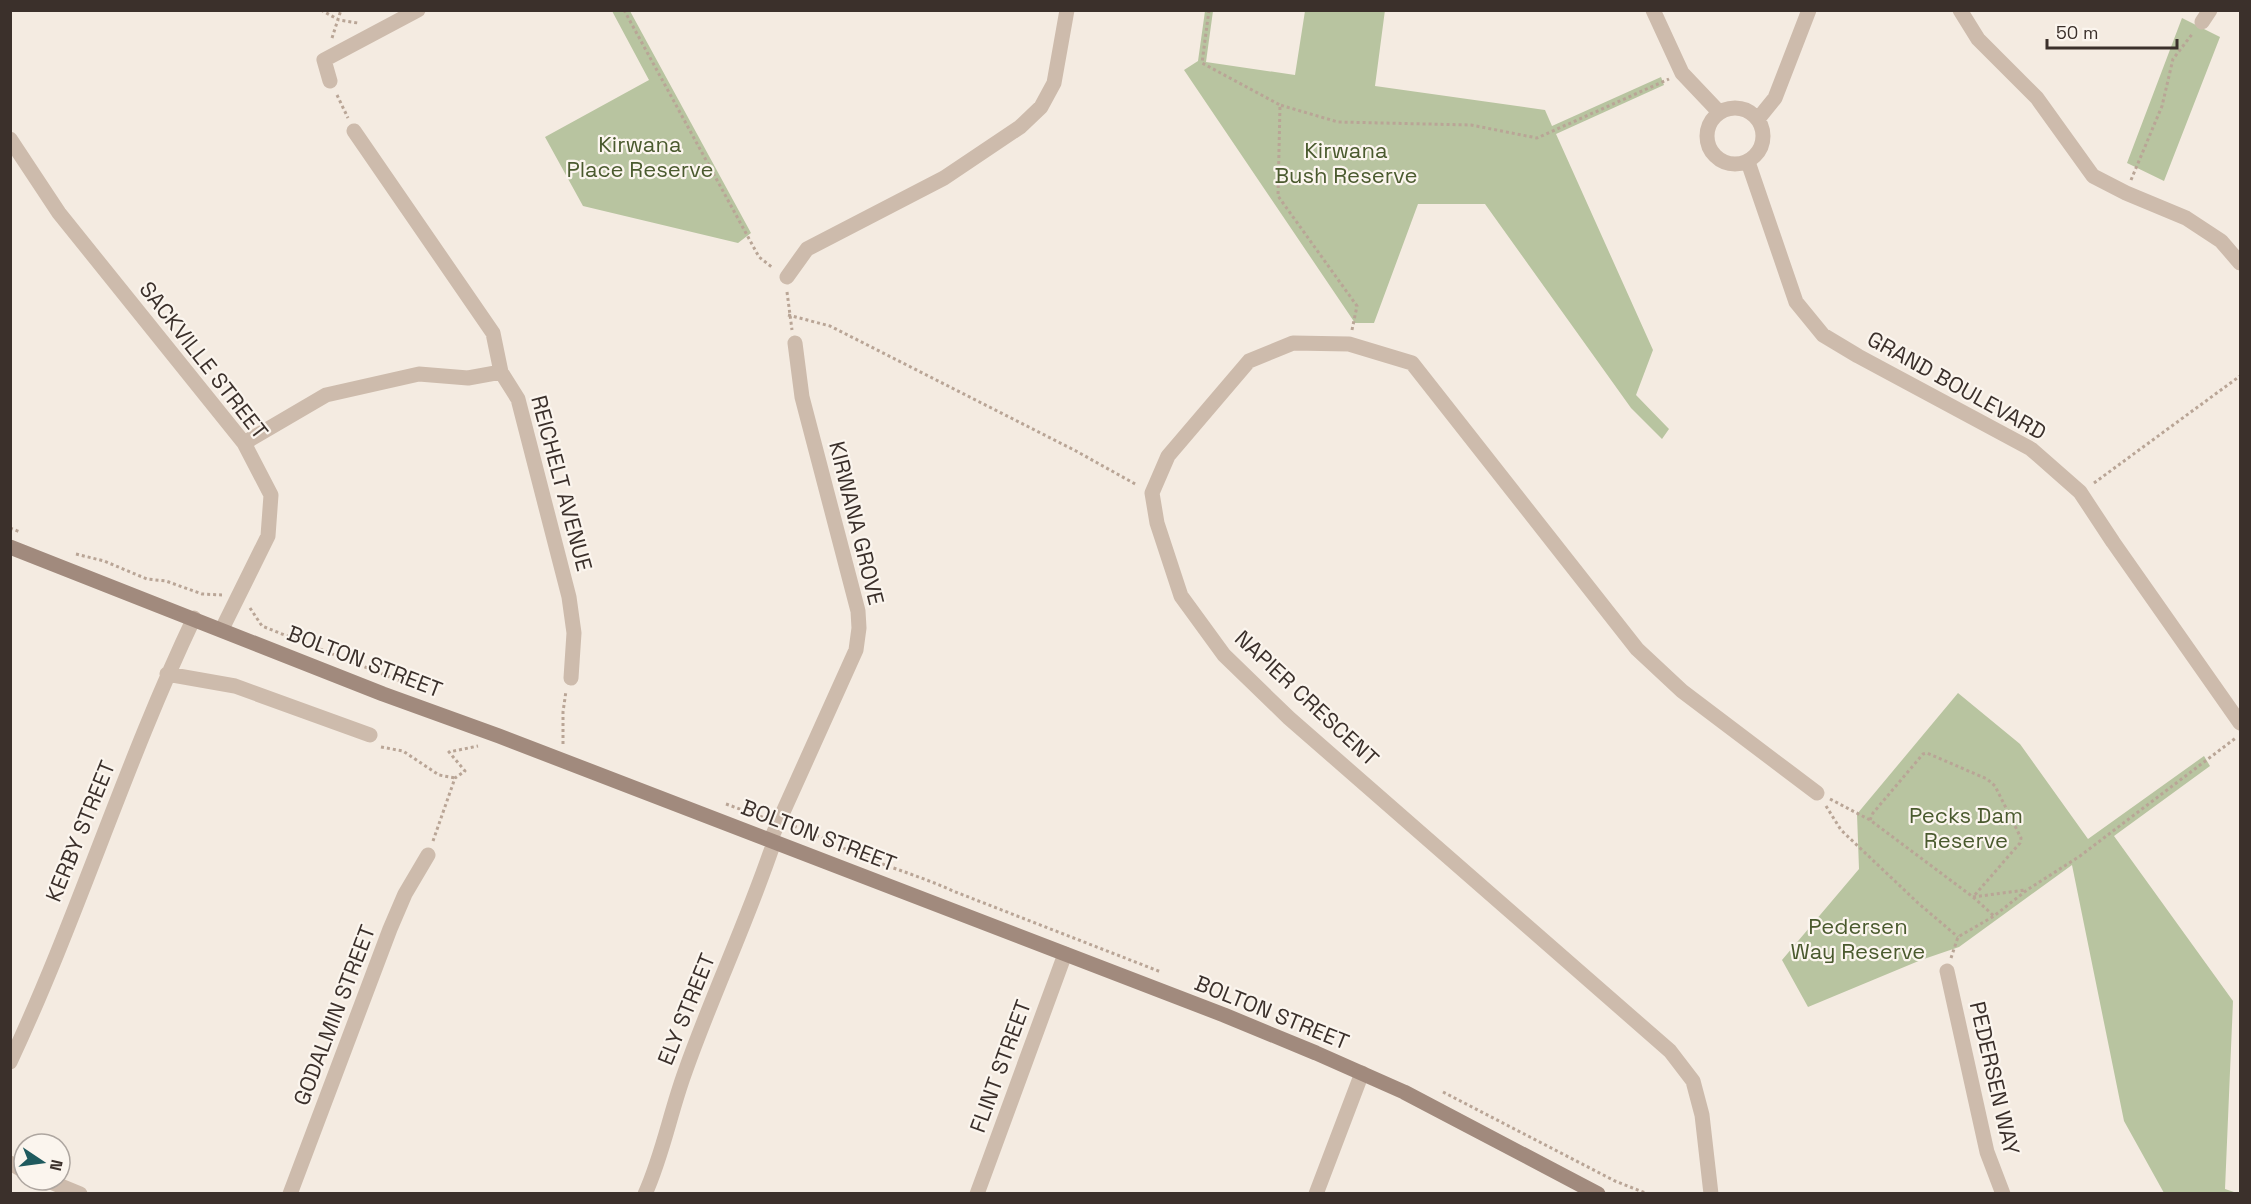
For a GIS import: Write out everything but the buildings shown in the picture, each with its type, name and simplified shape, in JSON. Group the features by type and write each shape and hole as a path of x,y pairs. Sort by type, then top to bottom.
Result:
{"main road":[{"name":"BOLTON STREET","path":"10,547 383,694 499,736 1224,1015 1362,1074 1460,1120 1598,1194"}],"street":[{"path":"330,81 324,60 418,10"},
{"path":"786,277 807,249 944,178 1020,127 1041,106 1054,83 1067,10"},
{"path":"1653,10 1682,73 1719,112"},
{"path":"1758,119 1775,98 1809,10"},
{"path":"1960,10 1978,39 2037,98 2093,176 2126,193 2186,218 2221,241 2241,263"},
{"path":"1732,107 1747,110 1758,119 1763,134 1760,150 1748,162 1734,165 1720,161 1710,151 1706,137 1709,123 1719,112 1732,107"},
{"name":"REICHELT AVENUE","path":"354,131 493,333 501,372 518,399 569,597 574,633 572,678"},
{"name":"SACKVILLE STREET","path":"10,139 59,213 244,443 271,495 268,536 222,629"},
{"name":"GRAND BOULEVARD","path":"1748,162 1796,302 1823,335 2031,449 2080,492 2241,723"},
{"path":"1152,493 1168,456 1249,361 1293,342 1349,344 1412,363 1636,649 1682,691 1817,793"},
{"name":"KIRWANA GROVE","path":"772,842 856,650 859,628 858,611 802,397 795,343"},
{"path":"244,443 326,395 419,374 468,378 501,372"},
{"name":"NAPIER CRESCENT","path":"1152,493 1157,523 1181,596 1224,655 1289,718 1661,1043 1694,1081 1702,1115 1711,1194"},
{"name":"KERBY STREET","path":"10,1062 167,674 194,618"},
{"path":"167,674 235,686 370,735"},
{"name":"ELY STREET","path":"645,1194 656,1169 684,1073 745,922 772,842"},
{"name":"GODALMIN STREET","path":"290,1194 390,928 405,894 428,855"},
{"name":"FLINT STREET","path":"977,1194 1065,954"},
{"name":"PEDERSEN WAY","path":"1947,971 1987,1152 2004,1194"},
{"path":"1316,1194 1362,1074"}],"path":[{"path":"321,10 339,20 387,28"},
{"path":"624,10 759,257 786,277 789,315 795,343"},
{"path":"1209,10 1202,63 1280,105 1338,122 1471,125 1537,138 1682,73"},
{"path":"2126,193 2162,106 2173,59 2206,16"},
{"path":"330,81 354,131"},
{"path":"1280,105 1278,196 1357,306 1349,344"},
{"path":"789,315 830,326 1076,450 1152,493"},
{"path":"2080,492 2241,376"},
{"path":"10,528 21,532"},
{"path":"76,554 104,561 147,579 166,580 202,594 222,595 235,600 249,608 262,626"},
{"path":"561,761 563,712 567,684 572,678"},
{"path":"1947,971 1958,937 1994,916 2027,890 2080,856 2241,734"},
{"path":"370,735 375,746 403,751 439,775 455,778"},
{"path":"428,855 455,778 465,771 449,752 476,747 499,736"},
{"path":"1870,820 1873,813 1923,754 1927,753 1987,779 1995,786 2021,838 2020,843 1973,897"},
{"path":"1817,793 1870,820 1973,897 1994,916"},
{"path":"1817,793 1841,830 1918,903 1958,937"},
{"path":"1973,897 2027,890"}],"green space":[{"name":"Kirwana Bush Reserve","path":"1385,10 1375,86 1545,110 1552,126 1661,77 1664,85 1556,134 1653,350 1636,395 1669,429 1662,439 1631,408 1485,204 1418,204 1374,323 1355,323 1184,70 1198,61 1205,11 1213,11 1206,62 1295,75 1305,11"},
{"name":"Kirwana Place Reserve","path":"612,11 630,11 751,233 738,243 583,206 545,137 649,80"},
{"path":"2182,18 2220,37 2164,181 2127,163"},
{"path":"1958,693 2020,744 2088,839 2204,756 2210,766 2114,836 2233,1001 2225,1189 2237,1193 2164,1193 2124,1121 2072,865 1959,947 1921,960 1808,1007 1782,960 1859,869 1857,814"}],"park label":[{"name":"Pecks Dam Reserve","path":"1966,828"},
{"name":"Pedersen Way Reserve","path":"1858,938"}]}
